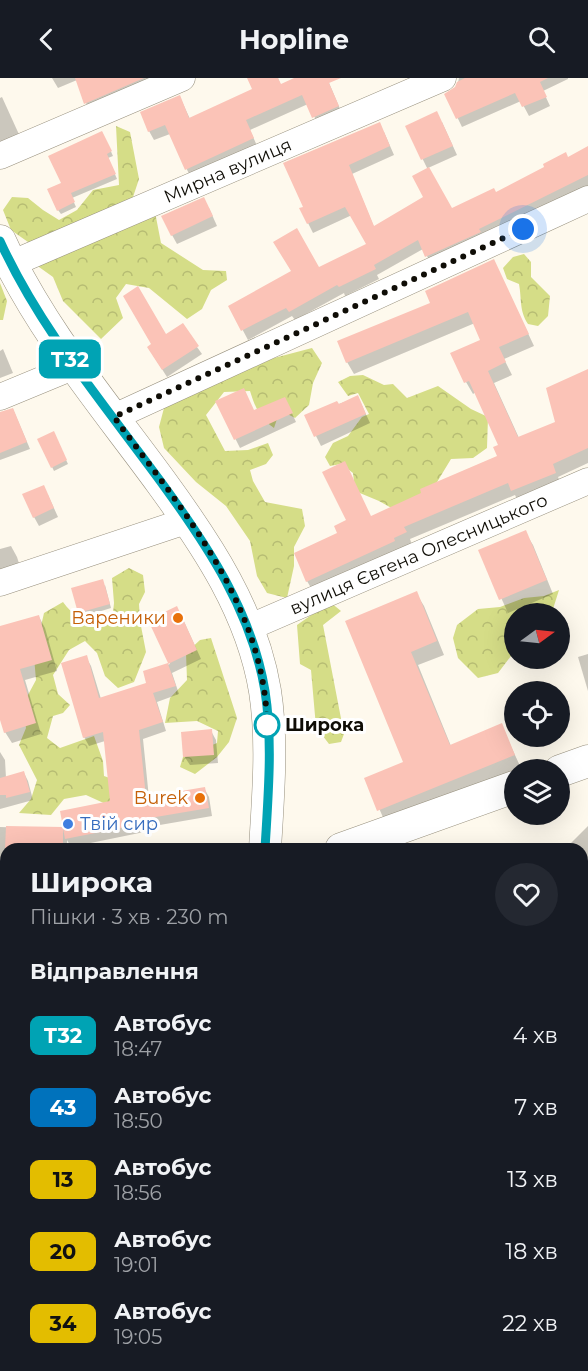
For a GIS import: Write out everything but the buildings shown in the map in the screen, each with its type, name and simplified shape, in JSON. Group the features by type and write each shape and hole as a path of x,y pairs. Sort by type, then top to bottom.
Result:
{"street":[{"path":"0,156 182,78"},
{"name":"Мирна вулиця","path":"5,253 443,78"},
{"path":"114,417 588,199"},
{"path":"5,253 44,321 75,366 189,520 222,572 248,627 264,690 267,716 265,843"},
{"path":"0,397 75,366"},
{"name":"вулиця Євгена Олесницького","path":"248,627 588,481"},
{"path":"0,583 189,520"},
{"path":"570,767 588,761"},
{"path":"358,843 504,791"}],"green space":[{"path":"116,126 130,132 139,179 131,203 155,212 161,243 203,270 226,271 227,280 211,290 202,309 187,319 149,288 126,284 116,298 123,318 101,339 63,301 53,277 39,267 28,242 11,230 3,210 12,197 28,198 59,220 77,210 93,190 119,185"},
{"path":"524,254 531,262 531,277 550,296 548,316 538,326 528,324 522,309 519,284 507,279 503,268 513,257"},
{"path":"0,283 7,301 3,320 0,320"},
{"path":"312,348 322,363 313,383 309,405 295,418 280,410 274,428 259,412 250,391 224,392 206,415 225,451 248,450 268,443 273,455 266,464 250,470 253,481 265,502 302,509 305,526 294,547 294,566 287,598 267,593 257,576 250,541 226,506 196,482 164,448 159,427 164,408 174,402 274,358"},
{"path":"363,375 384,385 393,384 407,398 438,386 471,409 488,417 487,448 473,458 451,459 431,492 395,510 355,491 353,473 341,464 330,466 325,457 333,443 348,436 362,417 369,414 358,393 348,396 338,382 350,376"},
{"path":"129,568 143,575 145,592 139,604 146,652 134,682 118,688 105,676 97,653 85,641 69,650 53,675 58,694 70,705 63,713 53,716 47,738 60,748 94,736 103,761 104,776 124,783 119,810 86,795 64,799 51,815 19,813 31,799 37,780 19,745 26,728 22,706 36,680 34,657 44,613 63,602 77,615 93,619 107,618 112,622 114,603 112,578"},
{"path":"559,590 555,603 511,603 524,598 544,596"},
{"path":"330,602 341,611 323,625 344,734 341,742 329,744 316,727 311,670 300,664 297,625"},
{"path":"504,606 504,665 498,673 478,678 458,658 453,638 457,625 478,609"},
{"path":"211,638 237,718 229,742 217,757 195,774 180,767 183,757 217,743 218,731 197,721 165,723 170,698 187,680 186,653 200,640"}],"bus line":[{"name":"Т32","path":"0,241 11,264 54,336 189,520 222,572 248,627 264,690 267,716 265,843"}],"place":[{"name":"Вареники","path":"178,618"},
{"name":"Широка","path":"267,725"},
{"name":"Burek","path":"200,798"},
{"name":"Твій сир","path":"68,824"}],"route":[{"path":"267,725 264,690 248,627 222,572 189,520 114,417 523,229"}]}
